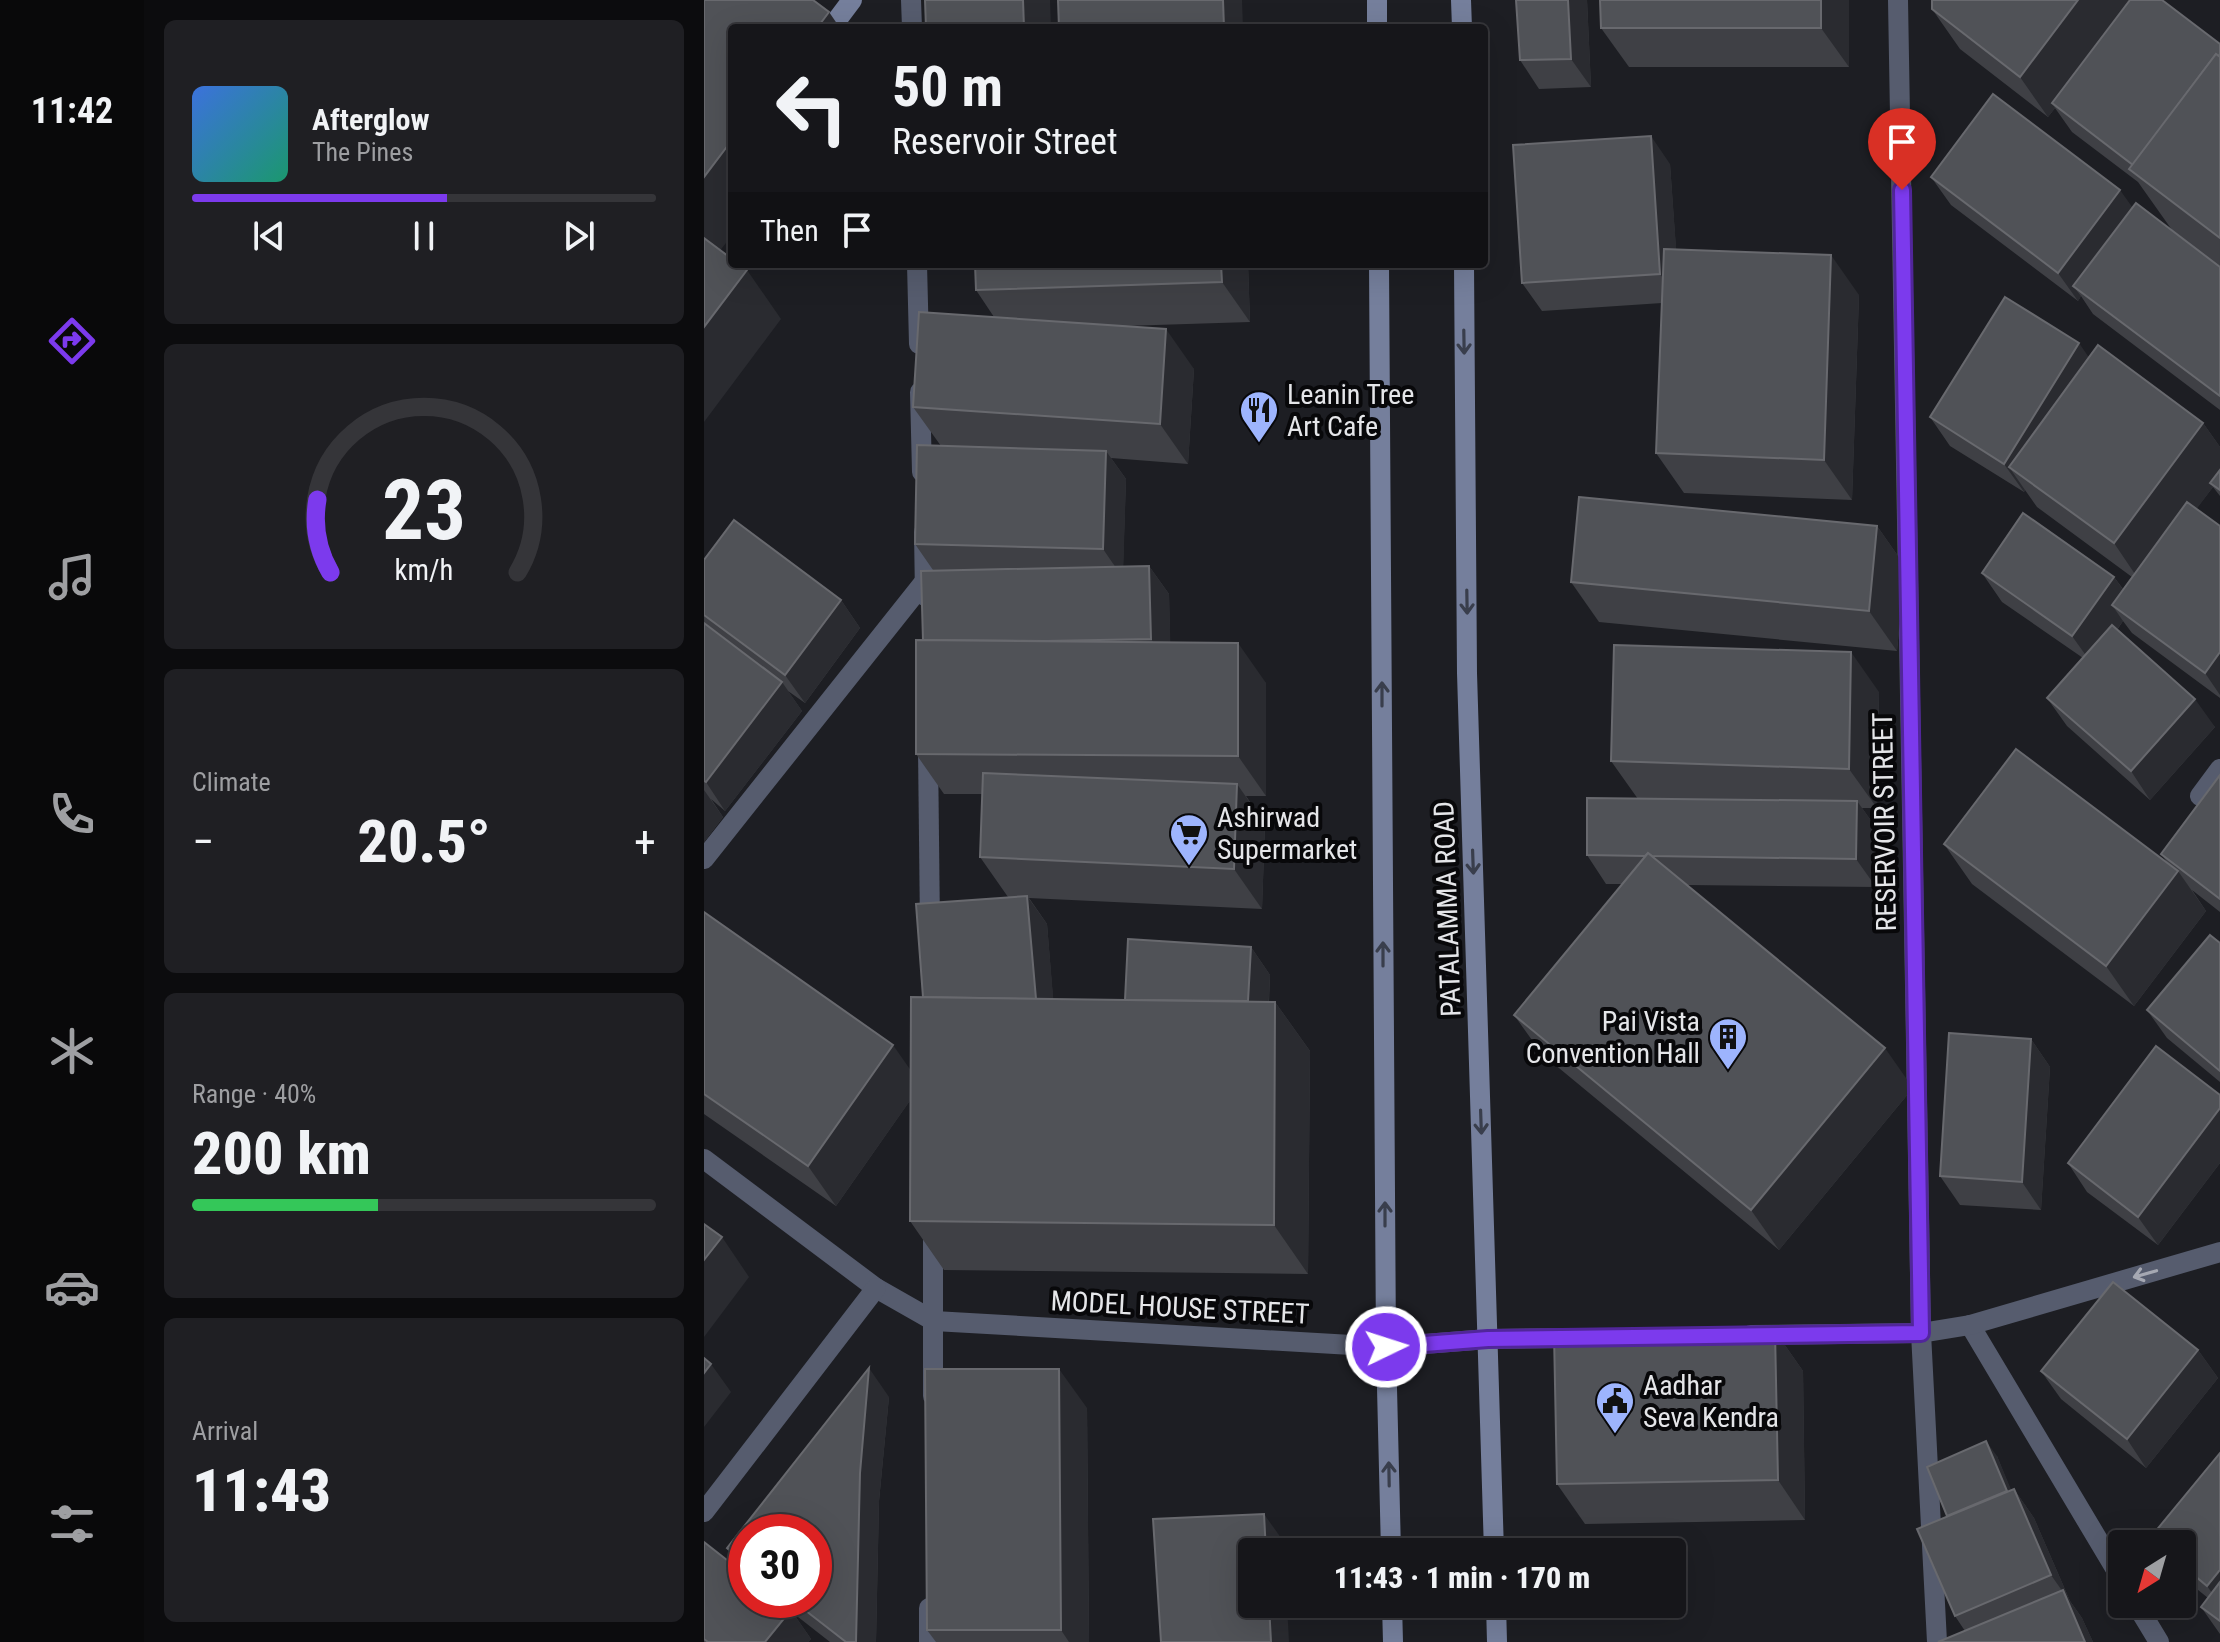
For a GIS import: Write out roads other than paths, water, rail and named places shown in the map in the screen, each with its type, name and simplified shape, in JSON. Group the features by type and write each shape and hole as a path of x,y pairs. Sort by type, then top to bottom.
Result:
{"main road":[{"path":"834,24 852,0"},
{"path":"1377,0 1377,24"},
{"path":"1461,0 1462,24"},
{"path":"1379,268 1386,1347 1391,1538"},
{"name":"PATALAMMA ROAD","path":"1464,268 1467,673 1494,1538"},
{"path":"1392,1618 1393,1642"},
{"path":"1496,1618 1497,1642"}],"street":[{"path":"911,0 912,24"},
{"name":"RESERVOIR STREET","path":"1898,0 1921,1333 1937,1642"},
{"path":"917,268 923,486"},
{"path":"923,518 926,613"},
{"path":"704,859 925,581"},
{"path":"928,722 930,943"},
{"path":"2200,796 2220,769"},
{"name":"MODEL HOUSE STREET","path":"704,1159 876,1288 934,1321 1386,1347 1488,1339 1596,1337"},
{"path":"932,1412 933,1210"},
{"path":"1735,1336 1921,1333 1970,1325 2220,1252"},
{"path":"704,1512 876,1288"},
{"path":"1970,1325 2108,1557"},
{"path":"929,1642 930,1581"},
{"path":"2144,1618 2159,1642"}],"place":[{"name":"Leanin Tree Art Cafe","path":"1259,444"},
{"name":"Ashirwad Supermarket","path":"1189,867"},
{"name":"Pai Vista Convention Hall","path":"1728,1071"},
{"name":"Aadhar Seva Kendra","path":"1615,1435"}]}
